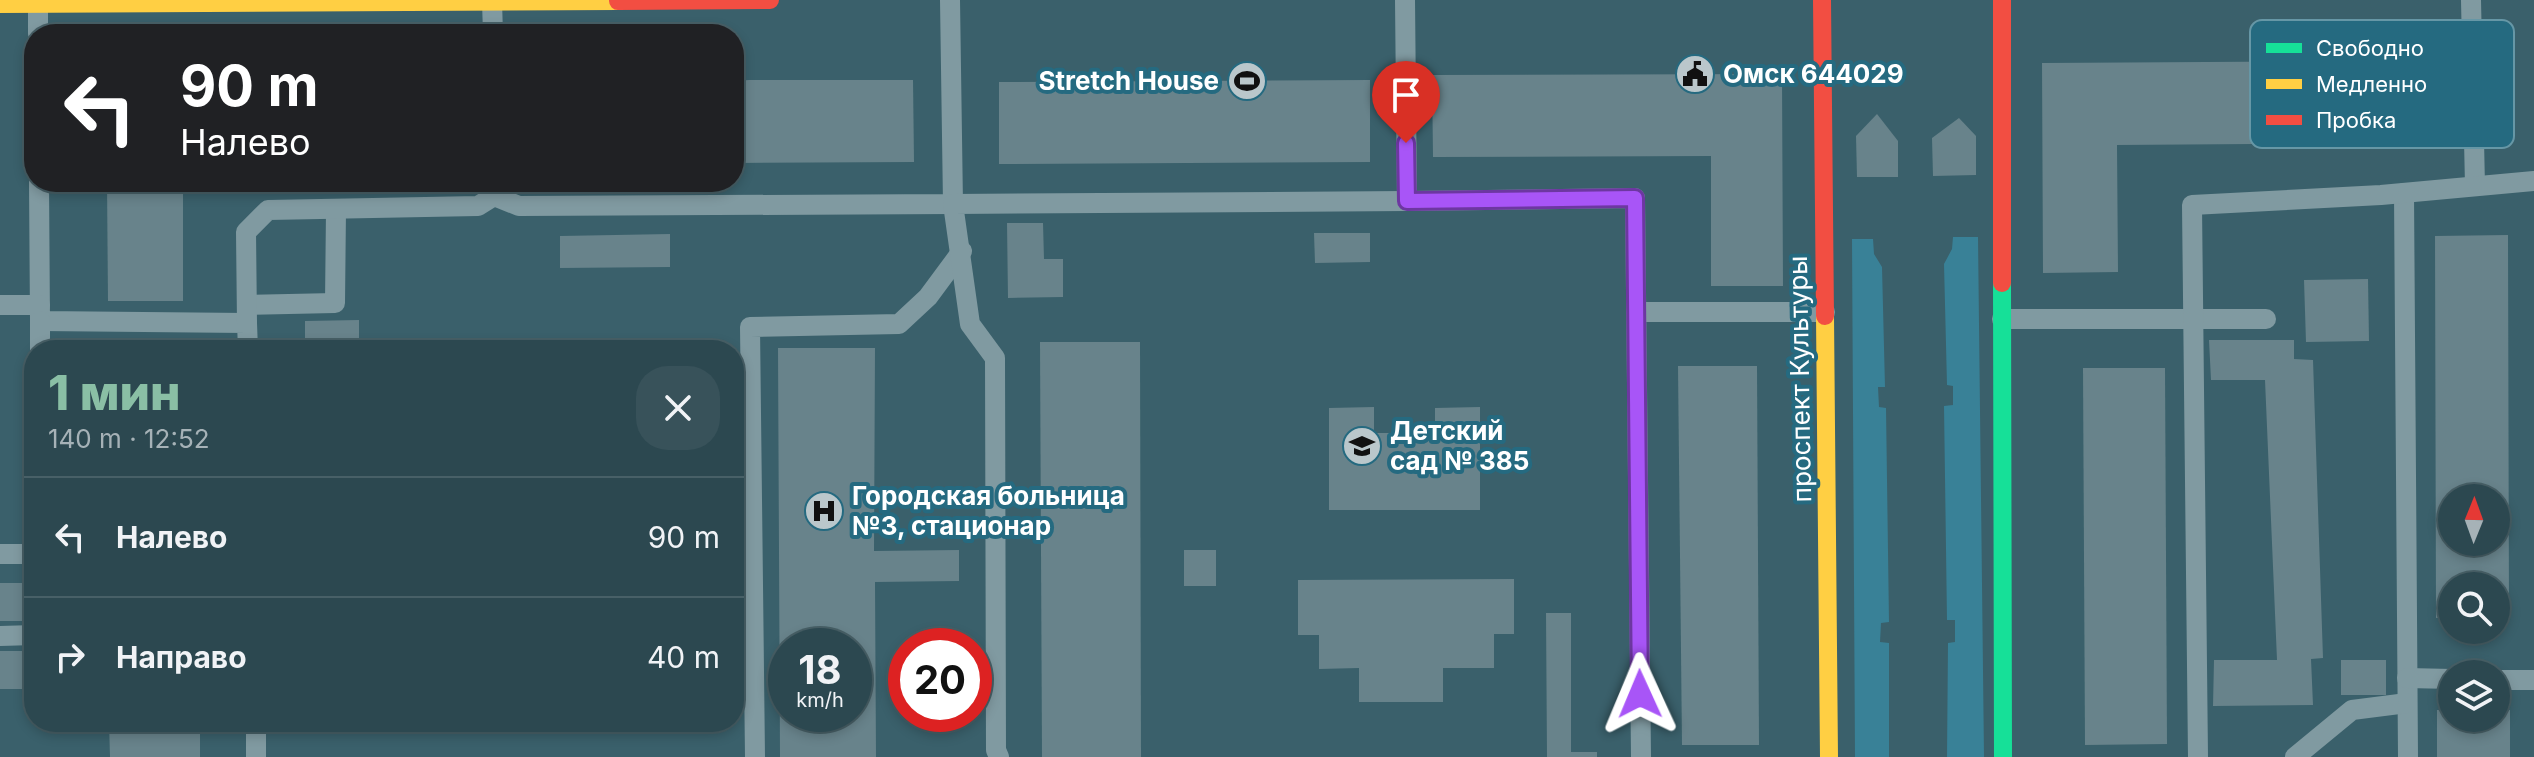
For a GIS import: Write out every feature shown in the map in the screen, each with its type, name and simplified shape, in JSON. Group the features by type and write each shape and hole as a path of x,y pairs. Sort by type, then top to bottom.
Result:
{"street":[{"path":"0,4 770,0"},
{"name":"проспект Культуры","path":"1822,0 1829,757"},
{"path":"2002,0 2003,757"}],"lane":[{"path":"950,0 953,204 970,324 995,358 996,750 999,757"},
{"path":"1405,0 1407,201"},
{"path":"2471,0 2471,20"},
{"path":"492,1 493,24"},
{"path":"38,3 38,24"},
{"path":"2474,148 2475,186"},
{"path":"2198,757 2192,205 2404,193 2534,181"},
{"path":"39,192 40,340"},
{"path":"248,340 246,232 268,210 478,206 491,192"},
{"path":"498,192 519,206 1635,198 1641,757"},
{"path":"2404,193 2408,757"},
{"path":"0,305 40,313 247,314 335,303 336,210"},
{"path":"755,757 750,327 899,324 928,297 962,251"},
{"path":"1636,312 1825,312"},
{"path":"2002,319 2266,319"},
{"path":"0,554 24,554"},
{"path":"0,636 24,635"},
{"path":"2407,678 2438,679"},
{"path":"2510,680 2534,680"},
{"path":"2295,757 2352,710 2407,703"},
{"path":"256,732 256,757"}],"shaded area":[{"path":"1953,237 1978,237 1984,757 1947,757 1948,643 1955,642 1955,620 1947,620 1944,406 1953,405 1953,386 1947,385 1944,264 1952,249"},
{"path":"1852,239 1873,239 1874,254 1882,267 1885,387 1878,387 1879,407 1886,408 1889,622 1881,623 1880,642 1889,643 1889,757 1855,757"}],"building":[{"path":"2250,62 2250,144 2117,145 2118,272 2043,273 2042,63"},
{"path":"1782,74 1783,286 1711,286 1711,156 1433,157 1432,75"},
{"path":"744,80 913,80 914,162 744,163"},
{"path":"1370,80 1370,162 999,164 999,82"},
{"path":"1877,114 1898,141 1898,177 1857,177 1856,136"},
{"path":"1959,118 1976,136 1976,175 1933,176 1932,138"},
{"path":"107,192 183,192 183,301 108,301"},
{"path":"1007,223 1043,223 1044,259 1063,259 1063,297 1008,298"},
{"path":"1314,233 1370,233 1370,262 1315,263"},
{"path":"670,234 670,267 560,268 560,236"},
{"path":"2508,235 2509,484 2438,484 2438,556 2509,556 2509,572 2438,572 2436,618 2435,236"},
{"path":"2368,279 2369,341 2306,342 2304,280"},
{"path":"359,320 359,340 305,340 305,321"},
{"path":"576,338 576,340 535,340"},
{"path":"2209,340 2294,340 2294,359 2313,360 2323,658 2311,659 2313,705 2213,706 2214,660 2277,660 2265,380 2211,380"},
{"path":"1040,342 1140,342 1141,757 1042,757"},
{"path":"778,348 875,348 874,551 959,550 959,581 875,582 876,757 780,757 780,732 872,732 872,628 779,628"},
{"path":"1678,366 1757,366 1759,745 1682,745"},
{"path":"2083,368 2165,368 2167,744 2085,745"},
{"path":"1374,407 1374,433 1435,433 1435,408 1480,407 1480,510 1329,510 1329,408"},
{"path":"1184,550 1216,550 1216,586 1184,586"},
{"path":"1514,579 1514,634 1494,634 1494,668 1443,668 1443,702 1359,702 1359,668 1319,669 1319,635 1298,635 1298,580"},
{"path":"0,583 24,583 24,621 0,621"},
{"path":"1546,613 1571,613 1571,752 1597,752 1597,757 1547,757"},
{"path":"0,651 24,651 24,689 0,689"},
{"path":"2341,660 2386,660 2386,695 2341,695"},
{"path":"2437,710 2438,732 2510,732 2510,757 2437,757"},
{"path":"109,732 200,732 200,757 110,757"}],"traffic: fast":[{"path":"2002,283 2003,757"}],"traffic: slow":[{"path":"0,4 618,1"},
{"path":"1825,316 1829,757"}],"traffic: jam":[{"path":"618,1 770,0"},
{"path":"1822,0 1825,316"},
{"path":"2002,0 2002,283"}],"place":[{"name":"Омск 644029","path":"1695,74"},
{"name":"Stretch House","path":"1247,81"},
{"name":"Детский сад № 385","path":"1362,446"},
{"name":"Городская больница №3, стационар","path":"824,511"}],"route":[{"path":"1406,143 1407,201 1635,198 1640,694"}]}
